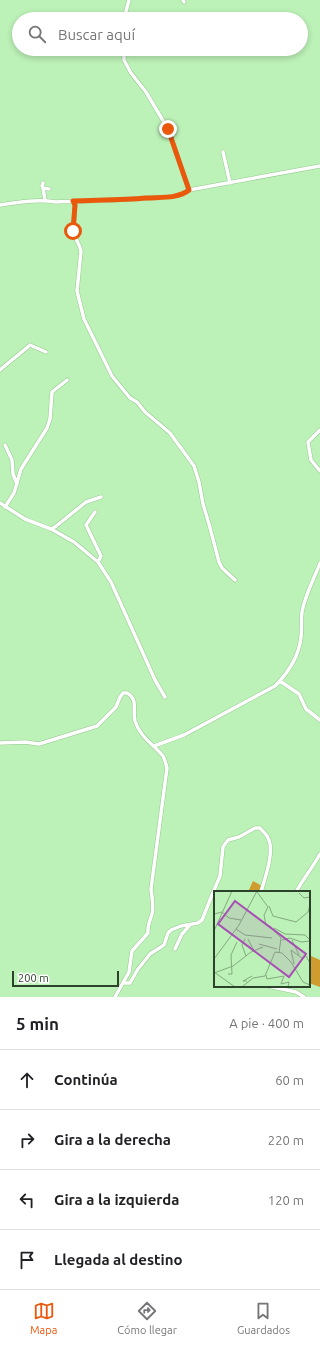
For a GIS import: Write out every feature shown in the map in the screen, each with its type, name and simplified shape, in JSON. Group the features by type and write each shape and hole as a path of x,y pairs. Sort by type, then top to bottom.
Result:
{"street":[{"path":"126,12 129,0"},
{"path":"124,56 124,60 131,73 146,92 168,129 189,190"},
{"path":"223,152 230,183"},
{"path":"0,205 45,200 56,202 124,200 174,196 183,194 189,190 320,166"},
{"path":"43,182 42,186 45,200"},
{"path":"43,188 49,189"},
{"path":"73,201 75,205 73,226 74,236 81,248 77,291 84,319 112,376 130,398 137,402 145,412 170,433 194,466 219,562 222,568 235,580"},
{"path":"0,370 13,358 24,352 30,345 46,352"},
{"path":"5,507 14,493 21,469 47,428 50,419 52,392 68,380"},
{"path":"320,430 308,442 311,460 320,471"},
{"path":"5,445 12,460 13,474 17,484"},
{"path":"51,529 86,502 101,497"},
{"path":"0,503 25,519 51,529 74,542 98,562 111,582 164,697"},
{"path":"95,512 86,525 100,551 101,556 98,562"},
{"path":"154,746 184,735 275,686 280,681 298,653 301,638 302,613 308,590 320,563"},
{"path":"280,681 299,694 306,709 320,720"},
{"path":"0,743 25,742 39,744 97,726 116,707 120,696 123,693 127,693 133,698 135,703 135,721 142,735 164,758 167,768 150,889 153,902 152,913 147,924 148,933 132,951 129,972 115,997"},
{"path":"124,983 130,983 138,969 150,954 164,945 168,933 171,930 181,926 198,923 202,920 220,876 223,847 228,840 239,837 255,828 260,828 268,838 270,846 270,857 261,891"},
{"path":"297,891 320,854"},
{"path":"175,949 182,934 191,924"},
{"path":"273,987 296,992 304,997"}],"shaded area":[{"path":"253,881 262,886 259,891 248,891"},
{"path":"310,955 320,960 320,987 310,983"}],"route":[{"path":"73,231 75,205 73,201 124,200 174,196 183,194 189,190 168,129"}]}
